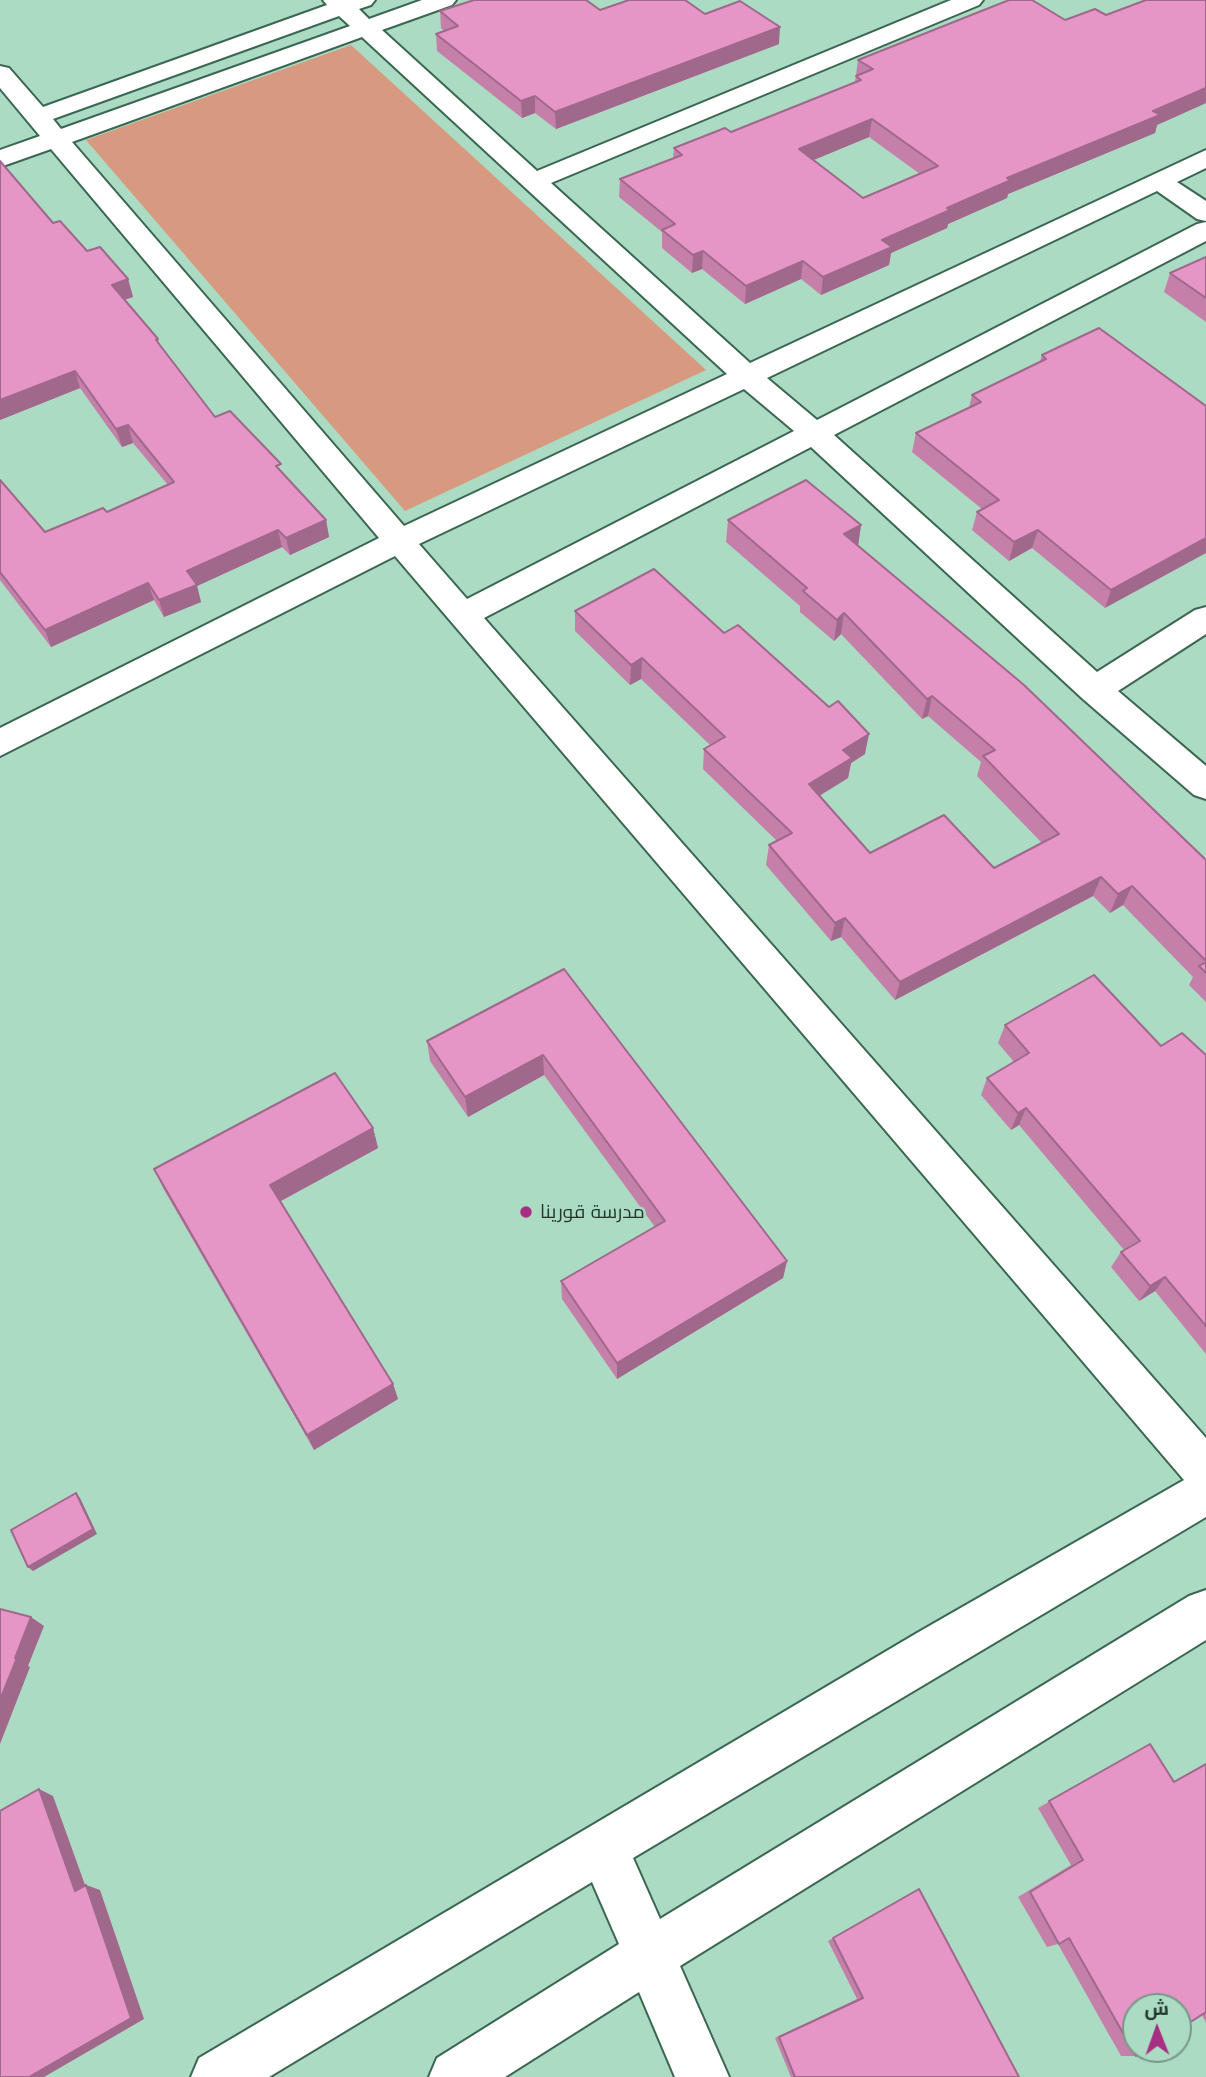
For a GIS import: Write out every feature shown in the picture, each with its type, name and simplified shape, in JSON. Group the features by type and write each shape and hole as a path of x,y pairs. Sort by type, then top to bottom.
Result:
{"street":[{"path":"36,127 366,29 444,0"},
{"path":"535,181 971,0"},
{"path":"0,159 36,127 347,2 366,29 746,375 1206,786"},
{"path":"0,73 36,127 1206,1471"},
{"path":"0,743 399,541 1206,158"},
{"path":"1159,181 1206,213"},
{"path":"463,615 1206,230"},
{"path":"1096,690 1206,618"},
{"path":"218,2077 934,1650 1206,1492"},
{"path":"456,2077 651,1954 1206,1614"},
{"path":"603,1848 702,2077"}],"shaded area":[{"path":"351,45 706,370 405,511 86,140"}],"building":[{"path":"474,0 586,0 600,10 629,0 685,0 705,14 740,1 780,27 555,112 535,96 521,101 436,34 458,26 440,11"},
{"path":"1009,0 1032,0 1065,20 1095,9 1106,15 1146,0 1206,0 1206,88 1153,111 1160,115 1007,178 1011,180 882,240 892,247 823,277 803,261 746,286 703,251 693,255 662,230 675,224 620,179 682,155 674,148 725,128 731,132 861,80 856,76 873,69 858,60","holes":["872,119 938,166 863,198 799,149"]},
{"path":"0,161 53,223 60,221 87,251 100,247 128,279 112,285 158,339 156,340 215,417 230,411 281,464 276,466 326,520 286,538 278,530 187,571 197,585 159,600 148,583 45,630 0,572 0,480 45,532 103,508 107,512 174,482 128,425 116,429 75,371 0,400"},
{"path":"1206,257 1206,298 1170,273"},
{"path":"1099,328 1206,406 1206,538 1111,590 1038,530 1014,542 977,512 999,500 916,433 981,402 972,395 1046,359 1042,355"},
{"path":"806,480 861,525 844,534 1024,685 1206,860 1206,961 1132,886 1118,894 1101,877 900,982 845,918 835,923 769,845 792,833 704,749 725,737 642,658 631,665 575,611 654,569 724,633 738,625 829,707 838,701 869,734 843,750 852,758 809,784 870,853 944,815 994,868 1059,834 983,756 995,750 932,696 927,699 844,613 837,620 803,591 807,588 728,520"},
{"path":"1206,962 1206,973 1199,966"},
{"path":"564,969 787,1261 617,1363 561,1281 665,1221 543,1055 465,1097 427,1041"},
{"path":"1094,975 1161,1046 1182,1033 1206,1055 1206,1326 1165,1277 1150,1286 1121,1252 1140,1241 1026,1108 1018,1113 987,1078 1029,1053 1005,1025"},
{"path":"335,1073 373,1128 270,1185 393,1384 307,1435 154,1169"},
{"path":"76,1493 93,1529 28,1567 11,1530"},
{"path":"0,1609 31,1617 0,1700"},
{"path":"1150,1744 1174,1782 1206,1764 1206,2012 1192,2021 1192,1993 1122,1993 1122,2031 1069,1938 1059,1944 1030,1892 1083,1860 1049,1801"},
{"path":"39,1789 75,1891 86,1885 131,2018 29,2077 0,2077 0,1811"},
{"path":"919,1889 1019,2077 795,2077 779,2037 863,1998 833,1938"}],"place":[{"name":"مدرسة قورينا","path":"526,1212"}]}
